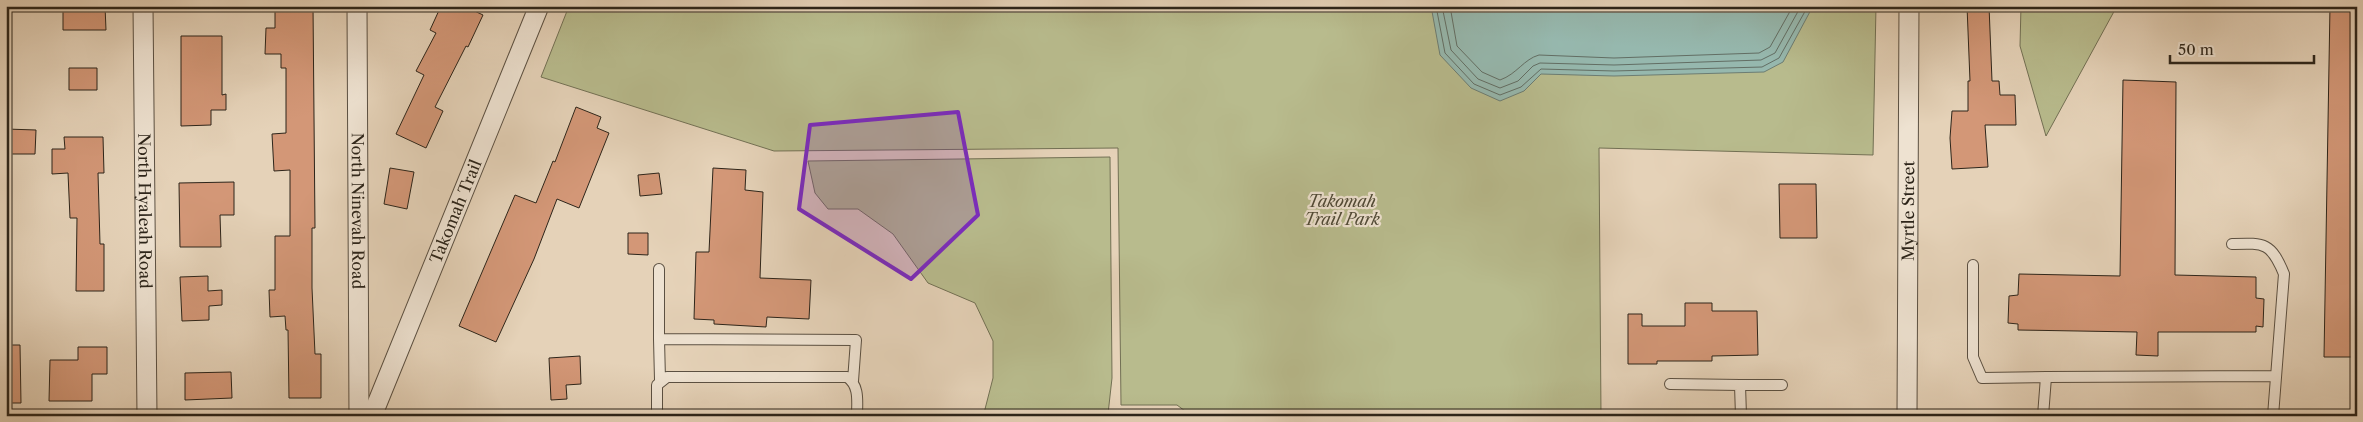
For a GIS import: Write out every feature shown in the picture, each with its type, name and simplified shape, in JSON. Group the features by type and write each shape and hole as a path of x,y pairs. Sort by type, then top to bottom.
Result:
{"street":[{"name":"North Hyaleah Road","path":"143,6 147,416"},
{"name":"North Ninevah Road","path":"358,6 359,416"},
{"name":"Takomah Trail","path":"372,416 539,6"},
{"name":"Myrtle Street","path":"1907,416 1909,6"}],"lane":[{"path":"2232,244 2260,243 2276,254 2284,274 2273,416"},
{"path":"1973,265 1973,357 1982,378 2276,376"},
{"path":"657,416 657,385 660,380 659,269"},
{"path":"659,339 856,340 853,382"},
{"path":"660,380 668,377 847,377 857,389 857,416"},
{"path":"2043,416 2046,377"},
{"path":"1670,384 1782,385"},
{"path":"1740,385 1741,416"}],"highlighted area":[{"path":"958,112 978,215 911,279 799,209 810,125"}],"green space":[{"name":"Takomah Trail Park","path":"569,6 1876,6 1873,155 1599,148 1601,416 1189,414 1177,405 1121,405 1118,148 774,151 541,77"},
{"path":"2021,6 2117,6 2046,136 2020,46"},
{"path":"1110,157 1112,378 1108,414 984,413 993,378 993,341 975,303 928,283 893,234 858,209 828,209 815,193 808,161"}],"water":[{"path":"1431,6 1813,6 1783,62 1764,72 1614,76 1541,74 1524,91 1500,101 1471,88 1440,55"}],"building":[{"path":"63,6 105,6 106,30 63,30"},
{"path":"275,6 313,6 315,228 312,228 312,288 315,354 321,354 321,398 289,398 288,330 286,330 285,316 270,317 269,290 275,290 275,236 290,236 290,170 274,171 272,134 286,133 286,68 281,68 281,54 265,54 266,28 275,28"},
{"path":"441,6 464,6 483,15 468,47 466,46 435,107 443,111 426,148 396,134 424,75 416,71 436,33 430,30"},
{"path":"1967,6 1989,6 1992,81 1999,81 2000,95 2015,95 2016,125 1985,125 1988,167 1952,169 1950,138 1952,111 1968,111 1968,81 1970,81"},
{"path":"2330,6 2357,6 2357,357 2324,357"},
{"path":"181,36 222,36 222,95 226,94 226,110 211,110 211,125 181,126"},
{"path":"69,68 97,68 97,90 69,90"},
{"path":"2123,80 2176,82 2175,275 2256,277 2256,298 2264,299 2263,327 2256,326 2256,332 2158,332 2158,356 2136,355 2137,332 2018,330 2018,324 2008,323 2009,296 2018,295 2019,274 2120,276"},
{"path":"576,107 601,117 597,128 609,133 579,208 557,199 534,259 496,342 459,326 515,195 536,203 553,161 555,162"},
{"path":"6,129 36,130 35,154 6,154"},
{"path":"64,137 103,137 104,173 98,173 100,244 104,244 104,291 76,291 77,218 70,218 68,173 52,174 52,149 65,149"},
{"path":"390,168 414,172 407,209 384,204"},
{"path":"713,168 746,170 745,190 763,192 760,278 811,280 809,319 767,317 766,327 714,324 714,320 694,319 696,252 709,252"},
{"path":"659,173 662,194 640,196 638,175"},
{"path":"234,182 234,215 220,215 221,247 180,247 179,183"},
{"path":"1779,184 1816,184 1817,238 1780,238"},
{"path":"628,233 648,233 648,255 628,254"},
{"path":"208,276 208,291 222,290 222,305 209,306 209,320 182,321 180,277"},
{"path":"1685,303 1712,303 1712,311 1757,311 1758,355 1712,356 1712,361 1657,361 1657,364 1628,364 1628,314 1642,314 1642,326 1685,326"},
{"path":"6,345 20,345 21,403 6,403"},
{"path":"78,347 107,347 107,374 92,374 92,401 49,401 50,360 78,360"},
{"path":"580,356 581,384 566,385 567,399 551,400 549,358"},
{"path":"231,372 232,398 185,400 185,373"}]}
